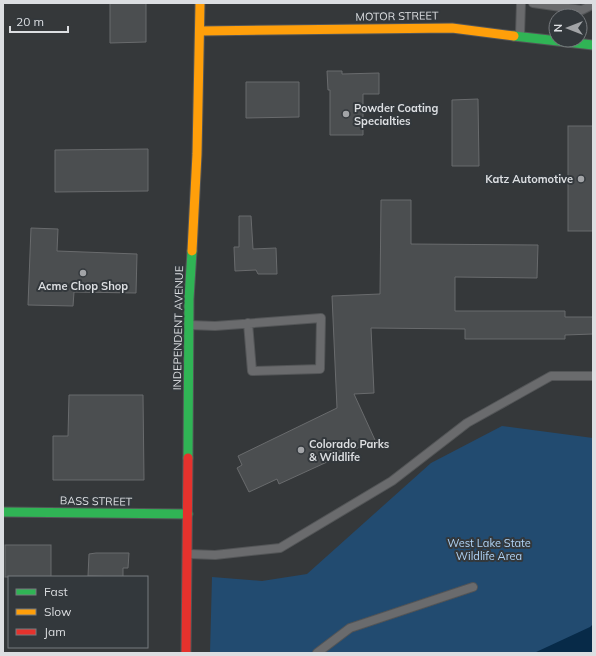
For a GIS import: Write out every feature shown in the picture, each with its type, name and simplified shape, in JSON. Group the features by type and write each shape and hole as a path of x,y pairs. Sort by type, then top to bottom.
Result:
{"street":[{"name":"INDEPENDENT AVENUE","path":"186,653 189,298 197,154 200,3"},
{"name":"MOTOR STREET","path":"200,31 452,28 593,45"},
{"name":"BASS STREET","path":"3,512 188,514"}],"lane":[{"path":"520,36 521,3"},
{"path":"533,3 582,10 590,6 592,3"},
{"path":"189,325 215,326 248,323 320,318 320,369 252,371 248,323"},
{"path":"188,554 215,555 280,548 392,481 467,423 551,376 593,376"},
{"path":"317,653 350,628 473,587"}],"green space":[{"name":"West Lake State Wildlife Area","path":"502,426 593,438 593,653 210,653 212,577 262,581 307,574 431,463"}],"shaded area":[{"path":"593,624 593,653 534,653 590,627"}],"building":[{"path":"110,3 146,3 146,42 110,43"},
{"name":"Powder Coating Specialties","path":"327,71 342,71 342,74 379,73 379,94 363,94 363,135 330,135 330,90 328,90"},
{"path":"246,82 299,82 299,117 246,118"},
{"path":"478,99 479,166 452,166 452,100"},
{"name":"Katz Automotive","path":"568,126 593,126 593,231 568,231"},
{"path":"148,149 148,191 55,192 55,150"},
{"path":"381,200 411,200 411,244 538,245 537,278 455,277 455,311 565,311 565,317 593,317 593,334 565,335 565,339 465,339 465,329 371,328 374,393 354,394 375,440 279,484 277,479 249,492 237,468 242,465 238,456 337,408 332,296 380,294"},
{"path":"239,216 251,216 253,249 276,248 277,274 258,274 256,270 235,271 234,247 239,247"},
{"name":"Acme Chop Shop","path":"31,228 58,229 57,251 137,254 136,293 74,292 73,306 28,305"},
{"path":"69,395 143,395 144,480 53,480 53,436 68,436"},
{"path":"5,545 51,545 51,576 5,577"},
{"path":"129,553 128,568 123,568 123,576 88,576 89,554"}],"traffic: fast":[{"path":"514,36 593,45"},
{"path":"188,458 189,299 192,251"},
{"path":"3,512 188,514"}],"traffic: slow":[{"path":"192,251 197,154 200,3"},
{"path":"200,31 452,28 514,36"}],"traffic: jam":[{"path":"186,653 188,458"}],"place":[{"name":"Powder Coating Specialties","path":"346,114"},
{"name":"Katz Automotive","path":"581,179"},
{"name":"Acme Chop Shop","path":"83,273"},
{"name":"Colorado Parks & Wildlife","path":"301,450"}]}
